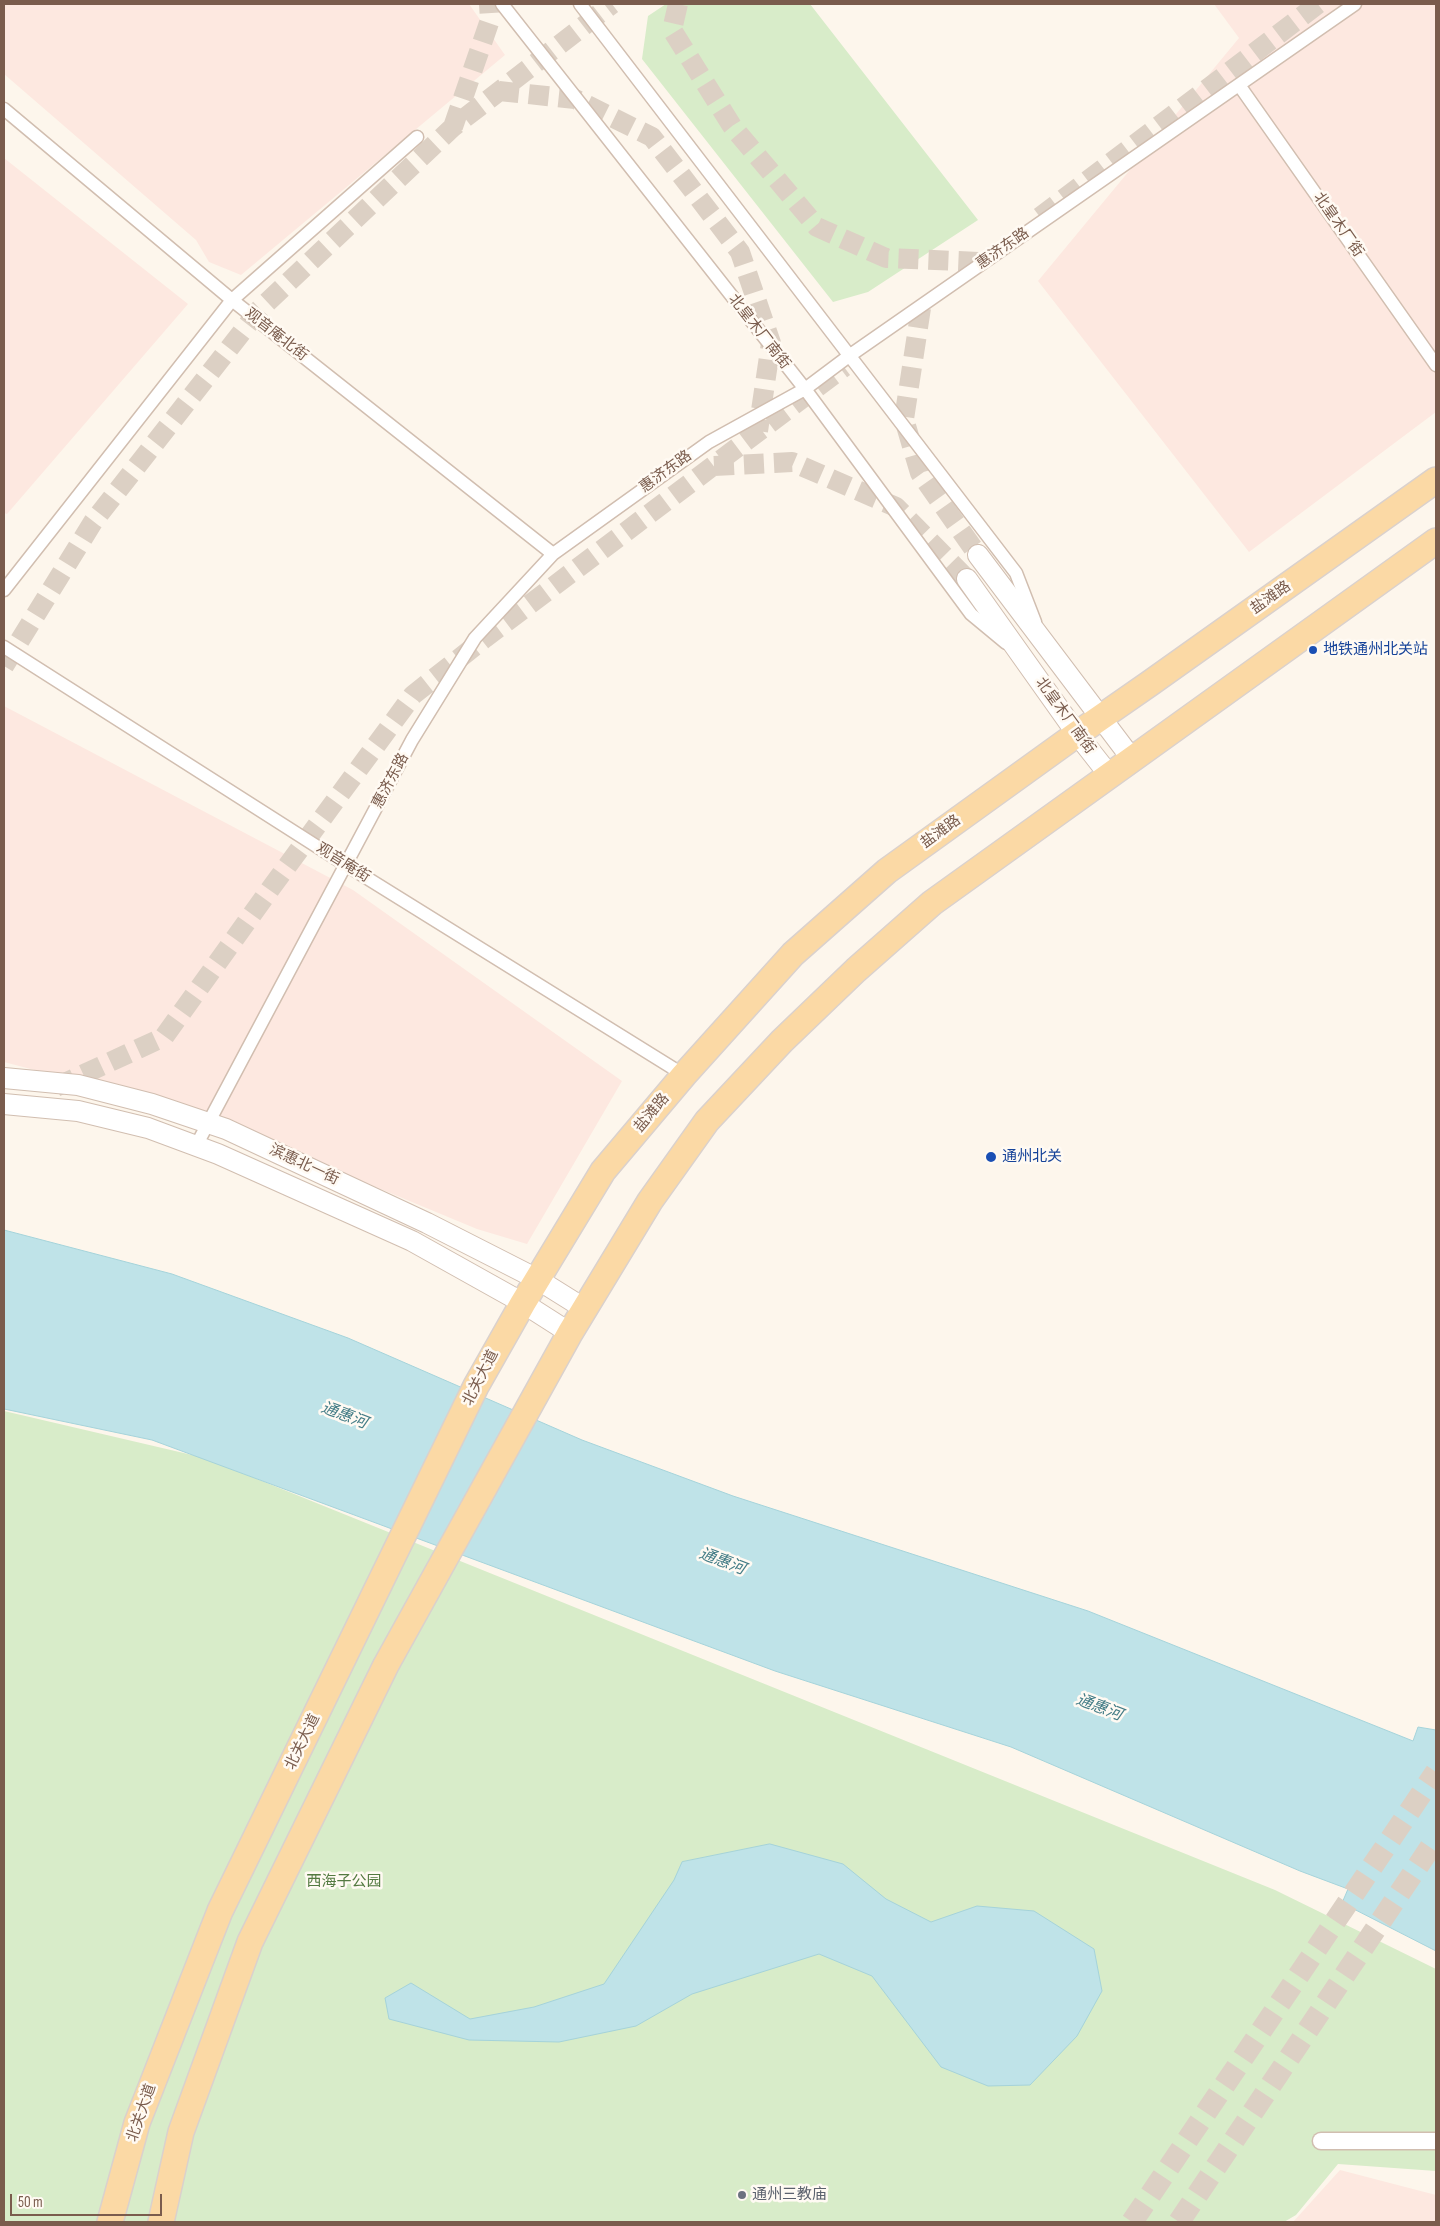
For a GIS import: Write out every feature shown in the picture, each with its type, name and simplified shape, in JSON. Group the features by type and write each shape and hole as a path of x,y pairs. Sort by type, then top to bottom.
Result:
{"main road":[{"name":"盐滩路","path":"537,1279 603,1171 684,1075 793,954 861,892 887,871 1077,734 1436,480"},
{"path":"161,2222 182,2132 250,1942 386,1665 584,1309 650,1201 707,1121 782,1041 856,970 932,903 1436,541"},
{"name":"北关大道","path":"110,2222 137,2123 220,1911 496,1348 537,1279"}],"street":[{"name":"北皇木厂南街","path":"502,4 804,389 971,614 1020,655"},
{"name":"北皇木厂南街","path":"580,4 1016,573 1042,640"},
{"name":"惠济东路","path":"196,1146 412,740 474,638 553,554 708,442 804,389 1355,4"},
{"name":"北皇木厂街","path":"1239,85 1436,365"},
{"name":"观音庵北街","path":"4,109 232,300 553,554"},
{"path":"4,590 232,300 417,137"},
{"name":"北皇木厂南街","path":"978,555 1132,759"},
{"name":"北皇木厂南街","path":"966,579 1077,734 1110,776"},
{"name":"观音庵街","path":"4,648 346,865 684,1075"},
{"name":"滨惠北一街","path":"4,1078 78,1085 152,1104 226,1129 427,1223 537,1279 584,1309"},
{"name":"滨惠北一街","path":"4,1104 78,1111 148,1128 218,1154 412,1241 523,1303 570,1333"},
{"path":"1321,2141 1436,2141"}],"shaded area":[{"path":"4,4 469,4 505,55 241,275 209,262 196,240 4,74"},
{"path":"1214,4 1436,4 1436,412 1249,552 1038,281 1239,38"},
{"path":"4,158 188,304 7,514 4,513"},
{"path":"4,706 353,890 622,1081 527,1244 477,1229 195,1112 4,1062"},
{"path":"1340,2170 1436,2195 1436,2222 1293,2222"}],"green space":[{"path":"666,4 810,4 978,220 868,292 833,302 642,59 648,16"},
{"name":"西海子公园","path":"4,1411 205,1458 1275,1890 1436,1969 1436,2171 1338,2164 1296,2215 1284,2222 4,2222"}],"water":[{"name":"通惠河","path":"4,1230 172,1274 348,1338 582,1440 733,1496 1088,1611 1413,1741 1418,1727 1436,1730 1436,1951 1342,1903 1348,1889 1300,1871 1011,1747 775,1671 152,1440 4,1409"},
{"path":"770,1844 843,1864 886,1899 931,1922 977,1906 1034,1911 1094,1949 1102,1991 1077,2036 1030,2085 988,2086 941,2067 872,1976 819,1954 692,1994 636,2026 559,2042 469,2040 389,2019 385,1998 411,1983 470,2019 534,2007 604,1984 674,1880 682,1862"}],"tunnel":[{"path":"453,127 490,20 489,4"},
{"path":"4,666 93,522 260,309 453,127 612,4"},
{"path":"678,4 672,30 732,126 817,227 886,258 981,262"},
{"path":"1040,217 1318,4"},
{"path":"499,91 575,99 652,137 740,252 771,343 758,431"},
{"path":"921,308 904,419 920,473 978,555"},
{"path":"56,1087 164,1037 413,695 485,638 844,367"},
{"path":"714,466 792,462 896,507 967,579"},
{"path":"1132,2222 1436,1772"},
{"path":"1179,2222 1436,1839"}],"place":[{"name":"地铁通州北关站","path":"1313,650"},
{"name":"通州北关","path":"991,1157"},
{"name":"通州三教庙","path":"742,2195"}]}
